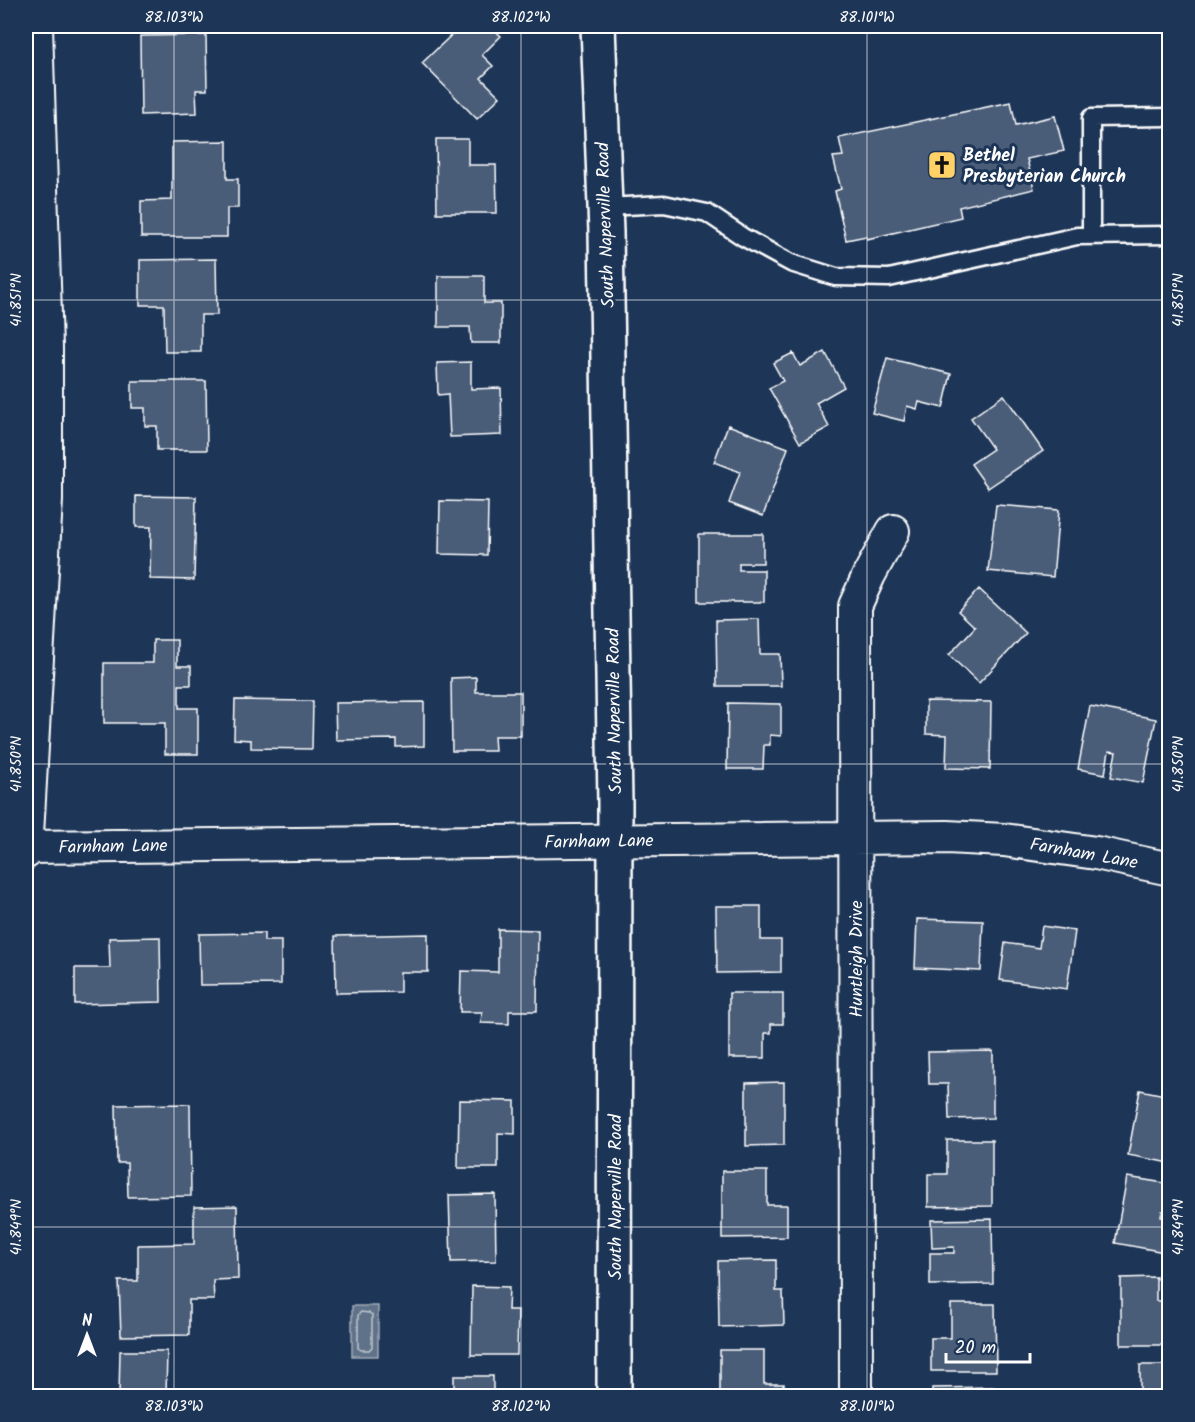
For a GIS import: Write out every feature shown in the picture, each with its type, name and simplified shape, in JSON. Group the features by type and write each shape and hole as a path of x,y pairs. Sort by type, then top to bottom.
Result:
{"main road":[{"name":"South Naperville Road","path":"598,26 606,207 616,840 614,1396"}],"street":[{"path":"26,848 46,500 36,348 36,26"},
{"name":"Huntleigh Drive","path":"856,1396 855,606 893,531"},
{"name":"Farnham Lane","path":"26,848 947,837 1004,840 1096,853 1170,869"}],"lane":[{"path":"1090,236 1090,118 1170,117"},
{"path":"606,207 664,204 707,213 743,237 791,263 836,277 889,279 1077,236 1170,235"}],"water":[{"path":"352,1306 378,1306 378,1356 352,1356"}],"building":[{"path":"461,26 490,26 501,36 482,55 493,66 481,78 500,97 477,119 422,63"},
{"path":"206,35 207,90 196,90 197,113 141,115 140,36"},
{"path":"1011,102 1016,125 1055,116 1064,151 1027,159 1034,189 959,207 961,217 867,239 866,236 846,240 835,191 841,189 833,157 843,156 839,138"},
{"path":"436,139 468,139 468,165 496,165 497,213 437,213"},
{"path":"227,141 227,179 238,179 238,208 227,208 227,237 141,237 141,201 172,200 172,142"},
{"path":"216,259 217,315 201,315 201,352 165,352 164,305 140,305 140,260"},
{"path":"438,276 484,276 484,303 501,303 501,343 471,343 470,327 438,327"},
{"path":"825,352 844,387 816,403 829,427 800,443 769,388 783,381 773,363 793,353 800,366"},
{"path":"887,358 951,374 943,408 919,402 917,409 907,406 904,421 872,413"},
{"path":"471,362 471,389 501,388 502,435 450,437 448,394 438,395 437,363"},
{"path":"132,381 206,381 207,450 157,450 157,426 145,426 145,408 132,408"},
{"path":"1004,395 1043,451 988,488 971,464 993,449 971,418"},
{"path":"728,425 788,448 763,516 729,503 740,472 714,462"},
{"path":"136,496 196,497 194,580 150,579 151,527 136,527"},
{"path":"440,501 488,502 487,555 439,554"},
{"path":"996,505 1059,510 1053,577 988,571"},
{"path":"699,534 763,534 763,563 739,563 739,570 764,570 764,602 699,602"},
{"path":"979,589 1026,633 979,683 949,655 975,627 958,611"},
{"path":"759,619 760,654 780,654 781,686 717,686 716,620"},
{"path":"153,640 177,640 177,666 191,666 191,685 179,685 179,708 198,708 198,754 165,754 165,723 104,723 104,663 153,663"},
{"path":"476,677 476,692 521,692 521,736 494,736 495,751 452,751 451,678"},
{"path":"235,700 313,701 312,749 251,748 251,740 234,739"},
{"path":"926,701 991,702 990,769 946,768 947,735 926,734"},
{"path":"424,702 424,746 396,747 396,739 336,740 335,703"},
{"path":"728,703 781,704 781,736 770,735 770,745 764,745 763,769 727,769"},
{"path":"1090,706 1156,719 1143,783 1111,777 1116,752 1109,751 1105,774 1078,769"},
{"path":"716,906 761,906 761,940 781,940 781,972 717,973"},
{"path":"917,919 983,921 981,971 915,968"},
{"path":"1042,926 1075,931 1067,989 1000,980 1005,943 1039,948"},
{"path":"498,929 538,930 537,1011 509,1011 509,1024 481,1023 482,1012 460,1012 461,971 498,972"},
{"path":"264,933 264,941 281,941 281,984 200,985 199,934"},
{"path":"428,934 428,972 400,972 400,992 336,993 335,936"},
{"path":"160,937 161,1002 75,1004 75,968 110,968 109,938"},
{"path":"729,993 783,993 783,1024 771,1024 771,1033 765,1033 765,1058 729,1058"},
{"path":"993,1051 993,1118 949,1119 948,1084 929,1084 928,1052"},
{"path":"784,1082 784,1145 746,1146 746,1083"},
{"path":"1140,1090 1170,1096 1170,1163 1128,1155"},
{"path":"459,1100 515,1101 515,1134 498,1133 498,1168 458,1168"},
{"path":"190,1104 191,1196 128,1197 127,1163 117,1163 116,1105"},
{"path":"947,1140 992,1140 992,1206 928,1207 928,1174 947,1174"},
{"path":"722,1171 767,1171 767,1205 787,1205 787,1237 722,1238"},
{"path":"1127,1177 1170,1184 1170,1212 1162,1211 1161,1217 1170,1219 1170,1253 1115,1243"},
{"path":"495,1194 496,1261 451,1262 449,1195"},
{"path":"237,1206 238,1279 213,1280 214,1300 189,1300 189,1335 121,1336 119,1281 138,1281 138,1245 194,1244 194,1207"},
{"path":"992,1219 993,1284 930,1285 930,1253 954,1253 954,1247 932,1248 931,1220"},
{"path":"776,1260 776,1291 783,1291 784,1325 719,1327 718,1261"},
{"path":"1156,1277 1156,1301 1165,1301 1165,1312 1170,1312 1170,1345 1121,1345 1121,1278"},
{"path":"472,1286 509,1287 508,1310 518,1310 517,1355 471,1355"},
{"path":"951,1304 995,1304 996,1371 931,1371 931,1338 951,1338"},
{"path":"720,1350 764,1350 764,1384 784,1384 784,1396 720,1396"},
{"path":"120,1351 167,1351 166,1396 119,1396"},
{"path":"1140,1365 1170,1365 1170,1396 1109,1396 1109,1394 1140,1394"},
{"path":"454,1376 493,1376 493,1396 454,1396"},
{"path":"993,1387 993,1396 932,1396 932,1388"}],"place":[{"name":"Bethel Presbyterian Church","path":"942,165"}]}
